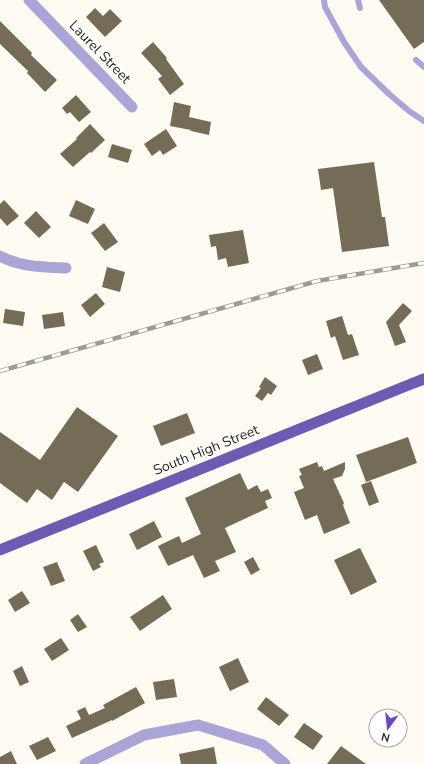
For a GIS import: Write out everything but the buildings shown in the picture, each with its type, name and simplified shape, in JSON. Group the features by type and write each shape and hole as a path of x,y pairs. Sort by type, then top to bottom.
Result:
{"main road":[{"name":"South High Street","path":"0,550 424,379"}],"street":[{"name":"Laurel Street","path":"29,0 132,107"},
{"path":"0,256 9,261 23,264 66,268"},
{"path":"85,764 144,735 198,725 263,745 285,764"}],"lane":[{"path":"324,0 325,8 361,66 389,94 409,111 424,121"},
{"path":"358,0 360,8"},
{"path":"416,60 424,67"}],"railway":[{"path":"0,371 317,281 424,263"}]}
